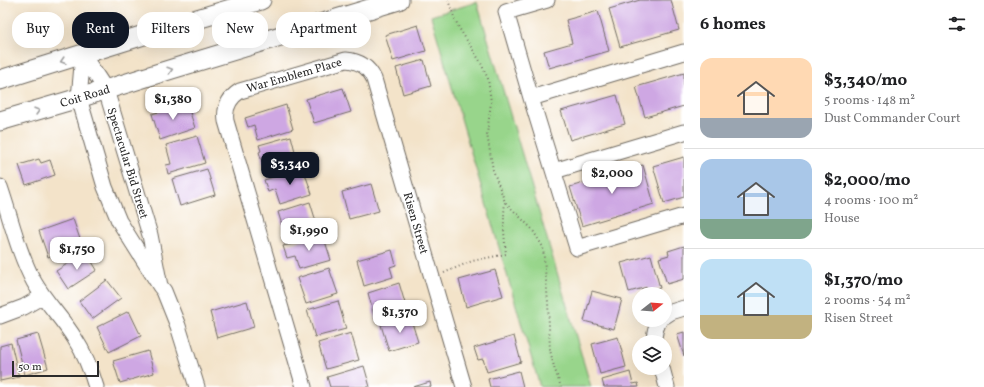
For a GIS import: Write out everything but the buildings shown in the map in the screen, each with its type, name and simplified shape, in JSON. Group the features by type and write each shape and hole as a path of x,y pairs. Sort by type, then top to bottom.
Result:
{"main road":[{"path":"0,80 261,0"},
{"name":"Coit Road","path":"0,122 399,0"}],"street":[{"path":"547,0 506,12 578,248 684,216"},
{"path":"531,98 684,52"},
{"name":"Spectacular Bid Street","path":"83,55 106,90 150,235 160,286"},
{"name":"Spectacular Bid Street","path":"83,55 80,98 104,182 112,204 124,228 164,291 176,320 197,387"},
{"name":"War Emblem Place","path":"304,387 226,122 225,112 230,100 243,90 341,61 352,60 361,64"},
{"name":"Risen Street","path":"361,64 369,70 374,79 464,387"},
{"path":"554,171 684,132"},
{"path":"0,187 15,237 33,279 43,296 80,347 96,387"},
{"path":"0,316 24,307 43,296"},
{"path":"672,312 684,308"},
{"path":"664,375 667,387"}],"path":[{"path":"432,278 472,261 506,254 504,232 505,202 493,170 487,134 491,102 488,79 480,61 459,28 448,0"},
{"path":"505,202 532,229 543,247 548,302 550,350 561,387"}],"green space":[{"path":"477,2 591,387 540,387 431,16"}]}
